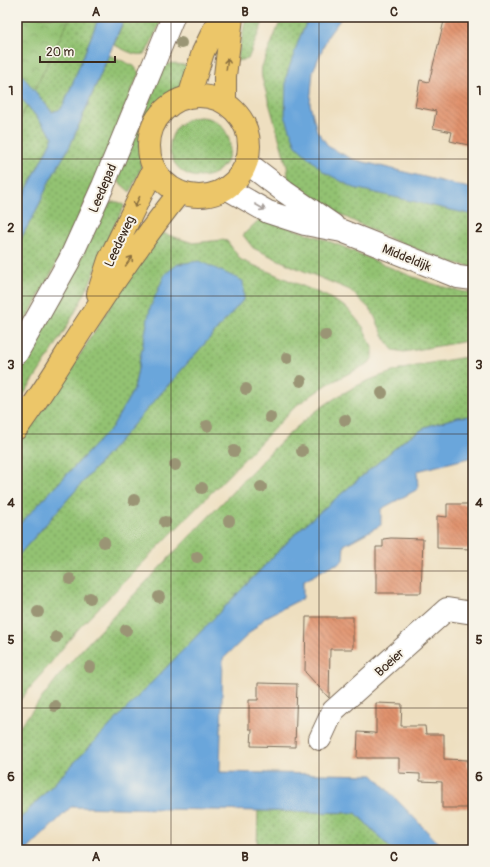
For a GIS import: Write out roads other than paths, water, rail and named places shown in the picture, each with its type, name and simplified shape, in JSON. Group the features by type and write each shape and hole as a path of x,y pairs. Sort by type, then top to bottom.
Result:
{"main road":[{"path":"189,97 203,52 220,17"},
{"path":"225,103 225,76 232,17"},
{"path":"189,97 208,97 225,103 234,110 241,119 249,140 249,151 242,172 226,188 208,195 199,196 180,192 165,182 154,168 149,146 154,124 160,114 169,107 178,101 189,97"},
{"name":"Leedeweg","path":"90,316 108,260 154,168"},
{"name":"Leedeweg","path":"17,428 34,406 90,316 153,226 180,192"}],"street":[{"name":"Leedepad","path":"17,353 69,261 103,186 173,17"},
{"name":"Middeldijk","path":"246,162 285,192 342,231"},
{"name":"Middeldijk","path":"226,188 268,212 305,224 342,231 458,278 473,279"},
{"name":"Boeier","path":"320,739 334,711 447,609 473,613"}],"water":[{"path":"99,17 125,17 70,146 50,180 39,205 17,246 17,209 53,137 17,93 17,69 52,112 61,109"},
{"path":"309,17 342,17 328,36 313,71 310,104 317,131 329,147 352,159 473,189 473,215 354,188 324,172 296,146 285,116 286,77 299,39"},
{"path":"199,261 243,281 244,299 17,557 17,527 112,427 134,389 150,308 165,274 178,264"},
{"path":"473,416 473,457 417,471 418,489 381,509 381,525 344,545 343,560 340,563 328,567 303,582 303,598 266,617 223,659 220,772 373,775 445,850 392,850 356,813 71,807 27,850 17,850 17,822 300,529 407,438 428,426 458,417"}]}
